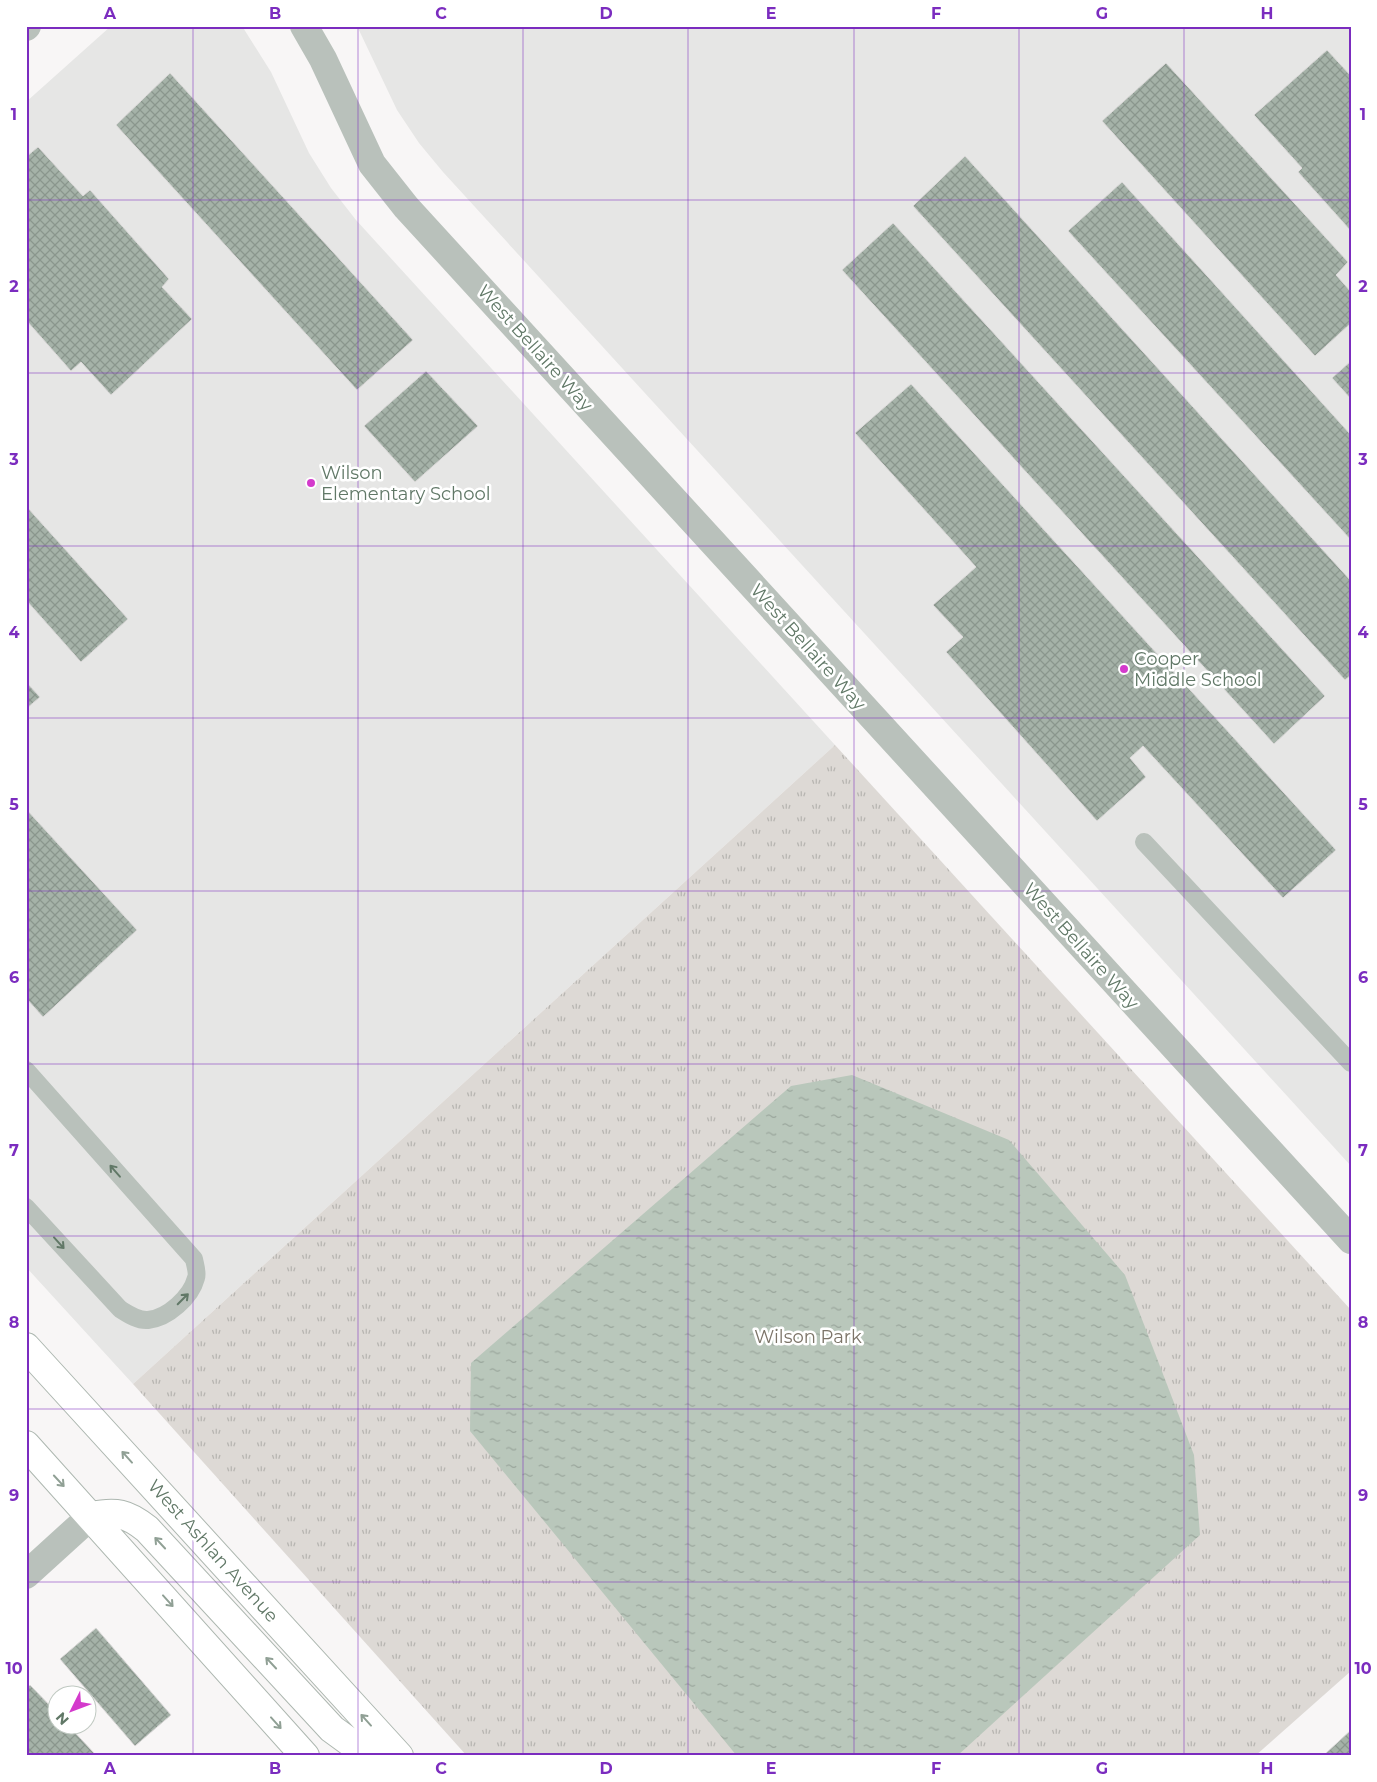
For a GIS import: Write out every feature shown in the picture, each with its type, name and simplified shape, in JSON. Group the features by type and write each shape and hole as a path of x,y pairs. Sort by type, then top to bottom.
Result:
{"main road":[{"name":"West Ashlan Avenue","path":"26,1346 399,1756"},
{"path":"26,1445 92,1516 305,1756"},
{"path":"92,1516 111,1512 132,1517 147,1529 332,1729 369,1756"}],"street":[{"name":"West Bellaire Way","path":"304,26 323,59 372,164 406,207 1351,1240"},
{"path":"26,1575 92,1516"}],"lane":[{"path":"1144,842 1351,1063"},
{"path":"26,1070 194,1260 197,1277 189,1293 162,1315 147,1320 134,1318 120,1309 26,1207"}],"shaded area":[{"name":"Wilson Elementary School","path":"111,26 242,26 271,72 309,153 331,188 356,220 835,745 133,1384 26,1267 26,102"},
{"name":"Cooper Middle School","path":"357,26 1351,26 1351,1166 443,172 419,143 397,110"}],"green space":[{"name":"Wilson Park","path":"835,745 1351,1310 1351,1671 1255,1756 467,1756 133,1384"}],"water":[{"path":"852,1075 1009,1140 1125,1275 1194,1455 1200,1535 957,1756 737,1756 470,1431 471,1363 791,1086"}],"building":[{"path":"1327,50 1351,76 1351,231 1298,172 1302,168 1254,115"},
{"path":"1166,63 1348,262 1336,275 1351,292 1351,323 1315,356 1102,121"},
{"path":"170,73 413,340 357,390 116,125"},
{"path":"38,147 83,196 90,190 169,279 162,287 192,319 111,395 81,362 71,371 26,320 26,157"},
{"path":"965,156 1351,581 1351,675 1345,680 913,206"},
{"path":"1122,182 1351,435 1351,540 1068,231"},
{"path":"893,223 1325,696 1274,744 842,270"},
{"path":"1351,361 1351,399 1332,378"},
{"path":"426,371 478,426 415,482 364,426"},
{"path":"911,384 1336,850 1283,898 1143,746 1130,758 1146,777 1097,821 946,652 963,637 933,605 976,567 855,433"},
{"path":"26,506 128,619 81,662 26,600"},
{"path":"26,682 40,697 26,709"},
{"path":"26,809 137,930 43,1017 26,998"},
{"path":"96,1628 171,1715 135,1746 98,1703 98,1684 82,1684 60,1659"},
{"path":"30,1685 48,1704 48,1734 76,1734 94,1753 92,1756 26,1756 26,1730 29,1728 26,1726 26,1689"},
{"path":"1351,1730 1351,1756 1324,1755"}],"place":[{"name":"Wilson Elementary School","path":"311,483"},
{"name":"Cooper Middle School","path":"1124,669"}]}
